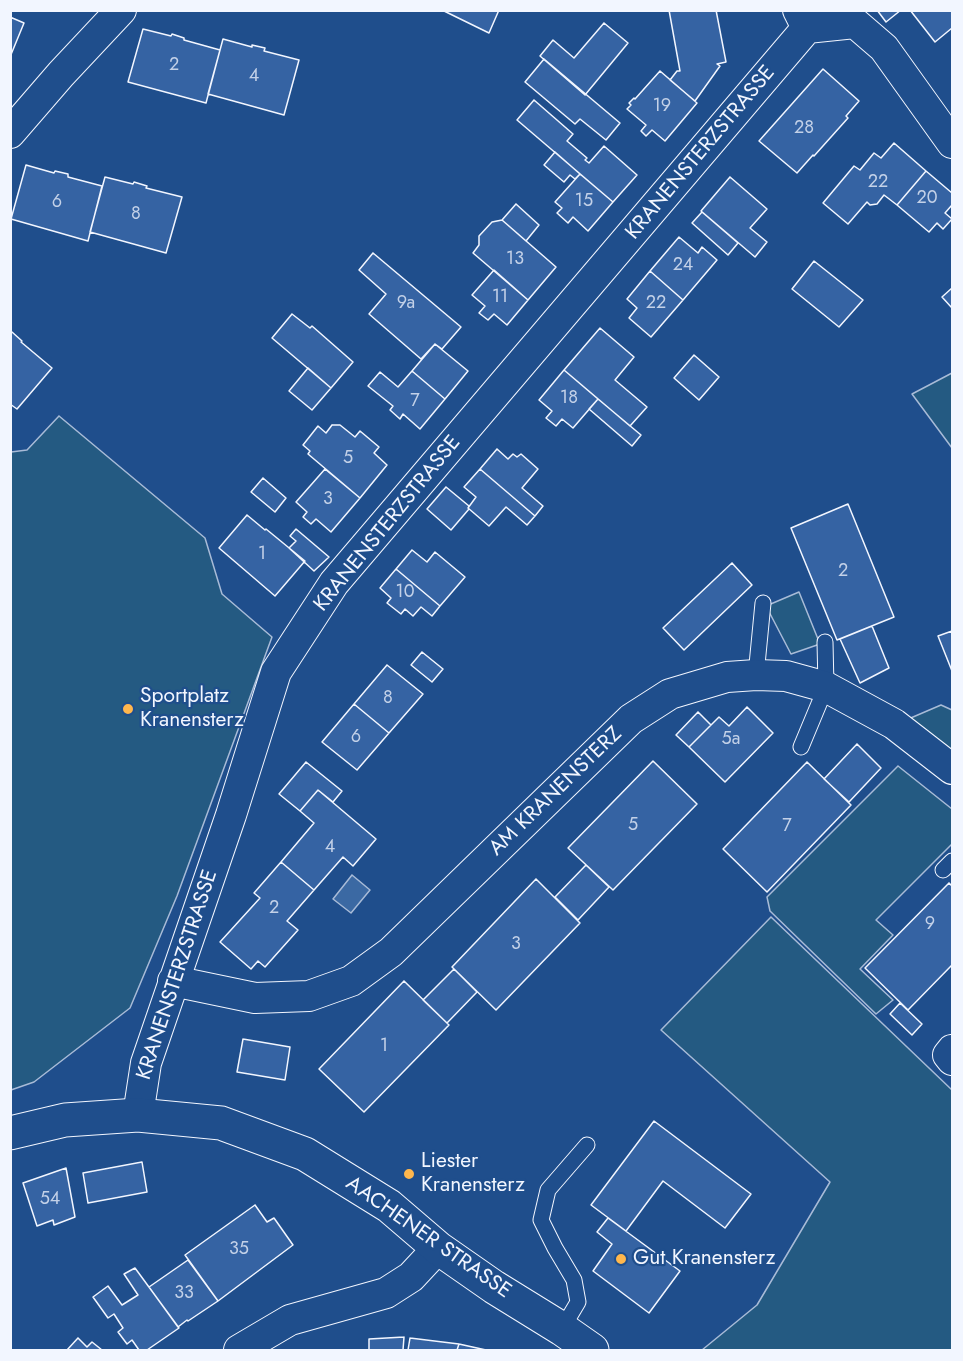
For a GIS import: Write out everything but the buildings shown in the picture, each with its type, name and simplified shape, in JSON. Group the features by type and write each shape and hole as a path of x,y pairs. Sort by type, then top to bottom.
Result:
{"street":[{"path":"10,133 121,10"},
{"path":"802,19 855,23 884,48 952,143"},
{"name":"KRANENSTERZSTRASSE","path":"138,1115 146,1064 231,815 276,672 334,584 802,19"},
{"name":"AM KRANENSTERZ","path":"173,981 255,998 309,996 351,981 391,952 631,719 670,694 728,677 786,676 826,687 894,724 952,769"},
{"path":"952,1050 948,1055 952,1060"},
{"name":"AACHENER STRASSE","path":"10,1133 65,1120 138,1115 221,1123 305,1154 389,1206 438,1248 592,1350"},
{"path":"239,1350 290,1320 386,1293 411,1277 438,1248"}],"lane":[{"path":"756,675 763,603"},
{"path":"801,747 826,687 825,642"},
{"path":"562,1329 578,1302 574,1280 541,1221 548,1190 587,1145"}],"shaded area":[{"path":"952,373 952,448 912,394"},
{"name":"Sportplatz Kranensterz","path":"59,416 205,538 222,594 272,637 177,896 130,1008 34,1082 11,1090 11,452 27,450"},
{"path":"799,592 820,644 791,654 766,606"},
{"path":"941,705 952,710 952,753 906,720"},
{"path":"898,766 952,809 952,844 876,920 893,935 860,969 893,1000 876,1014 770,911 767,897"},
{"path":"352,875 370,890 351,913 333,899"},
{"path":"771,917 952,1090 952,1350 702,1350 757,1305 830,1182 661,1030"}],"place":[{"name":"Sportplatz Kranensterz","path":"128,709"},
{"name":"Liester Kranensterz","path":"409,1174"},
{"name":"Gut Kranensterz","path":"621,1259"}]}
